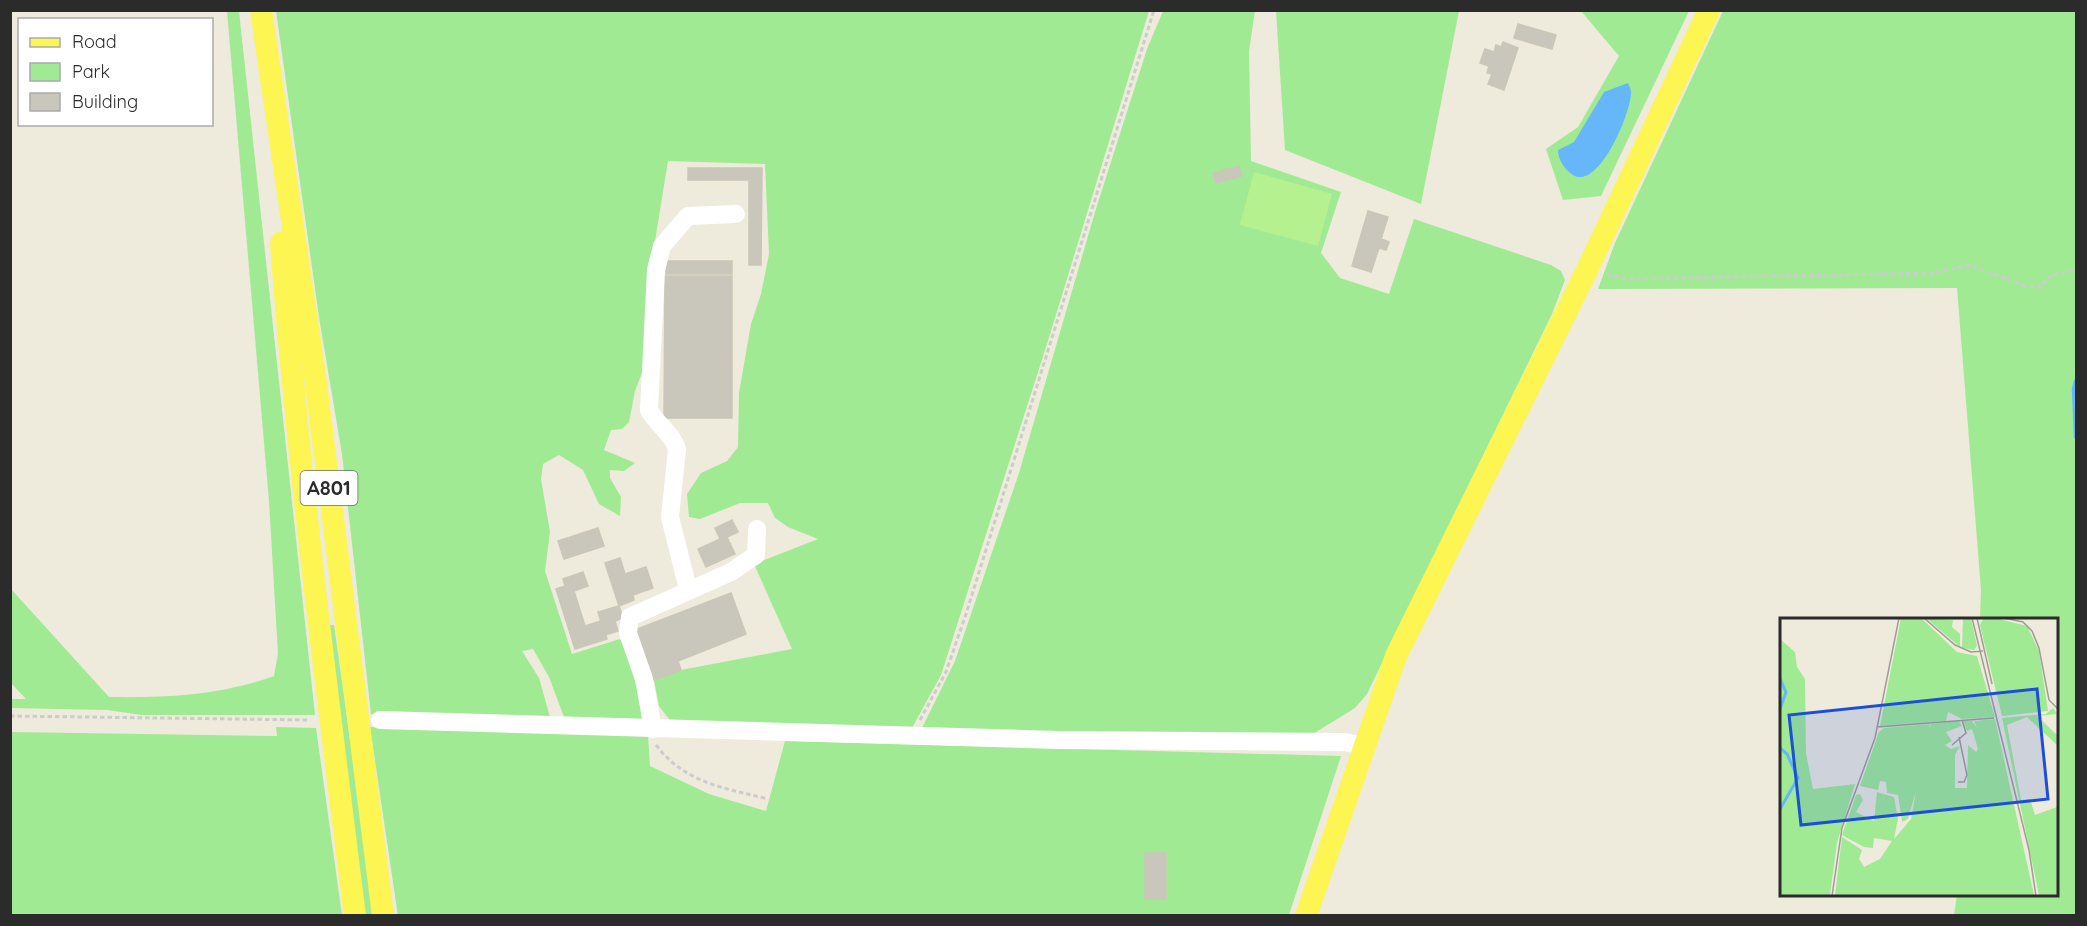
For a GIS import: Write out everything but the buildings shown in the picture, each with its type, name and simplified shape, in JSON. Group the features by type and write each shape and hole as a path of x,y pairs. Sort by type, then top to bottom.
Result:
{"main road":[{"name":"A801","path":"261,10 315,376 383,915"},
{"path":"1306,915 1396,656 1588,268 1709,10"},
{"name":"A801","path":"267,62 291,381 320,643 355,915"}],"lane":[{"path":"688,589 670,517 677,450 674,440 657,425 649,410 657,270 662,246 688,216 736,214"},
{"path":"652,729 644,679 628,633 630,617 730,572 756,555 757,529"},
{"path":"380,720 916,736 1345,742 1363,746"}],"path":[{"path":"916,736 920,722 946,672 966,614 1154,10"},
{"path":"1588,268 1626,279 1934,273 1969,265 2026,286 2040,287 2052,275 2076,270"},
{"path":"10,716 309,720"},
{"path":"652,729 656,744 670,762 704,783 768,799"}],"green space":[{"path":"227,11 239,11 315,715 142,715 107,710 11,708 11,699 26,699 11,683 11,589 109,697 193,694 234,687 274,676 278,654 269,501"},
{"path":"276,11 1149,11 1047,344 941,675 912,728 673,724 659,706 654,680 681,670 792,649 754,564 818,539 788,527 775,518 768,503 740,503 700,519 689,517 687,494 701,473 727,461 738,447 739,393 751,324 761,294 769,254 765,164 668,161 654,247 648,265 647,360 635,391 629,422 622,429 611,430 604,450 635,463 624,471 610,470 610,478 621,497 620,516 599,504 583,470 559,455 543,464 541,479 550,532 545,571 572,654 620,639 628,654 646,721 564,717 549,677 533,649 522,651 539,678 550,717 371,714 342,454 319,317"},
{"path":"1163,11 1255,11 1249,51 1251,161 1341,192 1321,253 1340,278 1389,294 1414,219 1551,265 1561,271 1565,280 1552,314 1367,694 1355,708 1308,737 921,730 955,661 1019,473 1095,212 1147,49"},
{"path":"1276,11 1459,11 1421,204 1285,150"},
{"path":"1581,11 1689,11 1601,196 1563,200 1546,149 1578,127 1619,56"},
{"path":"1723,11 2076,11 2076,915 1954,915 1957,896 2057,896 2057,618 1980,618 1981,590 1957,288 1598,289 1615,243"},
{"path":"1254,172 1332,194 1318,246 1240,225"},
{"path":"327,625 334,625 375,915 365,915"},
{"path":"276,727 316,728 342,915 11,915 11,732 277,736"},
{"path":"370,727 648,736 650,766 709,794 766,811 785,741 1341,756 1289,915 398,916"}],"water":[{"path":"1628,83 1631,91 1630,102 1619,134 1610,150 1589,174 1578,177 1568,171 1561,161 1558,150 1574,142 1604,92"}],"waterway":[{"path":"2076,381 2074,389 2076,437"}]}
